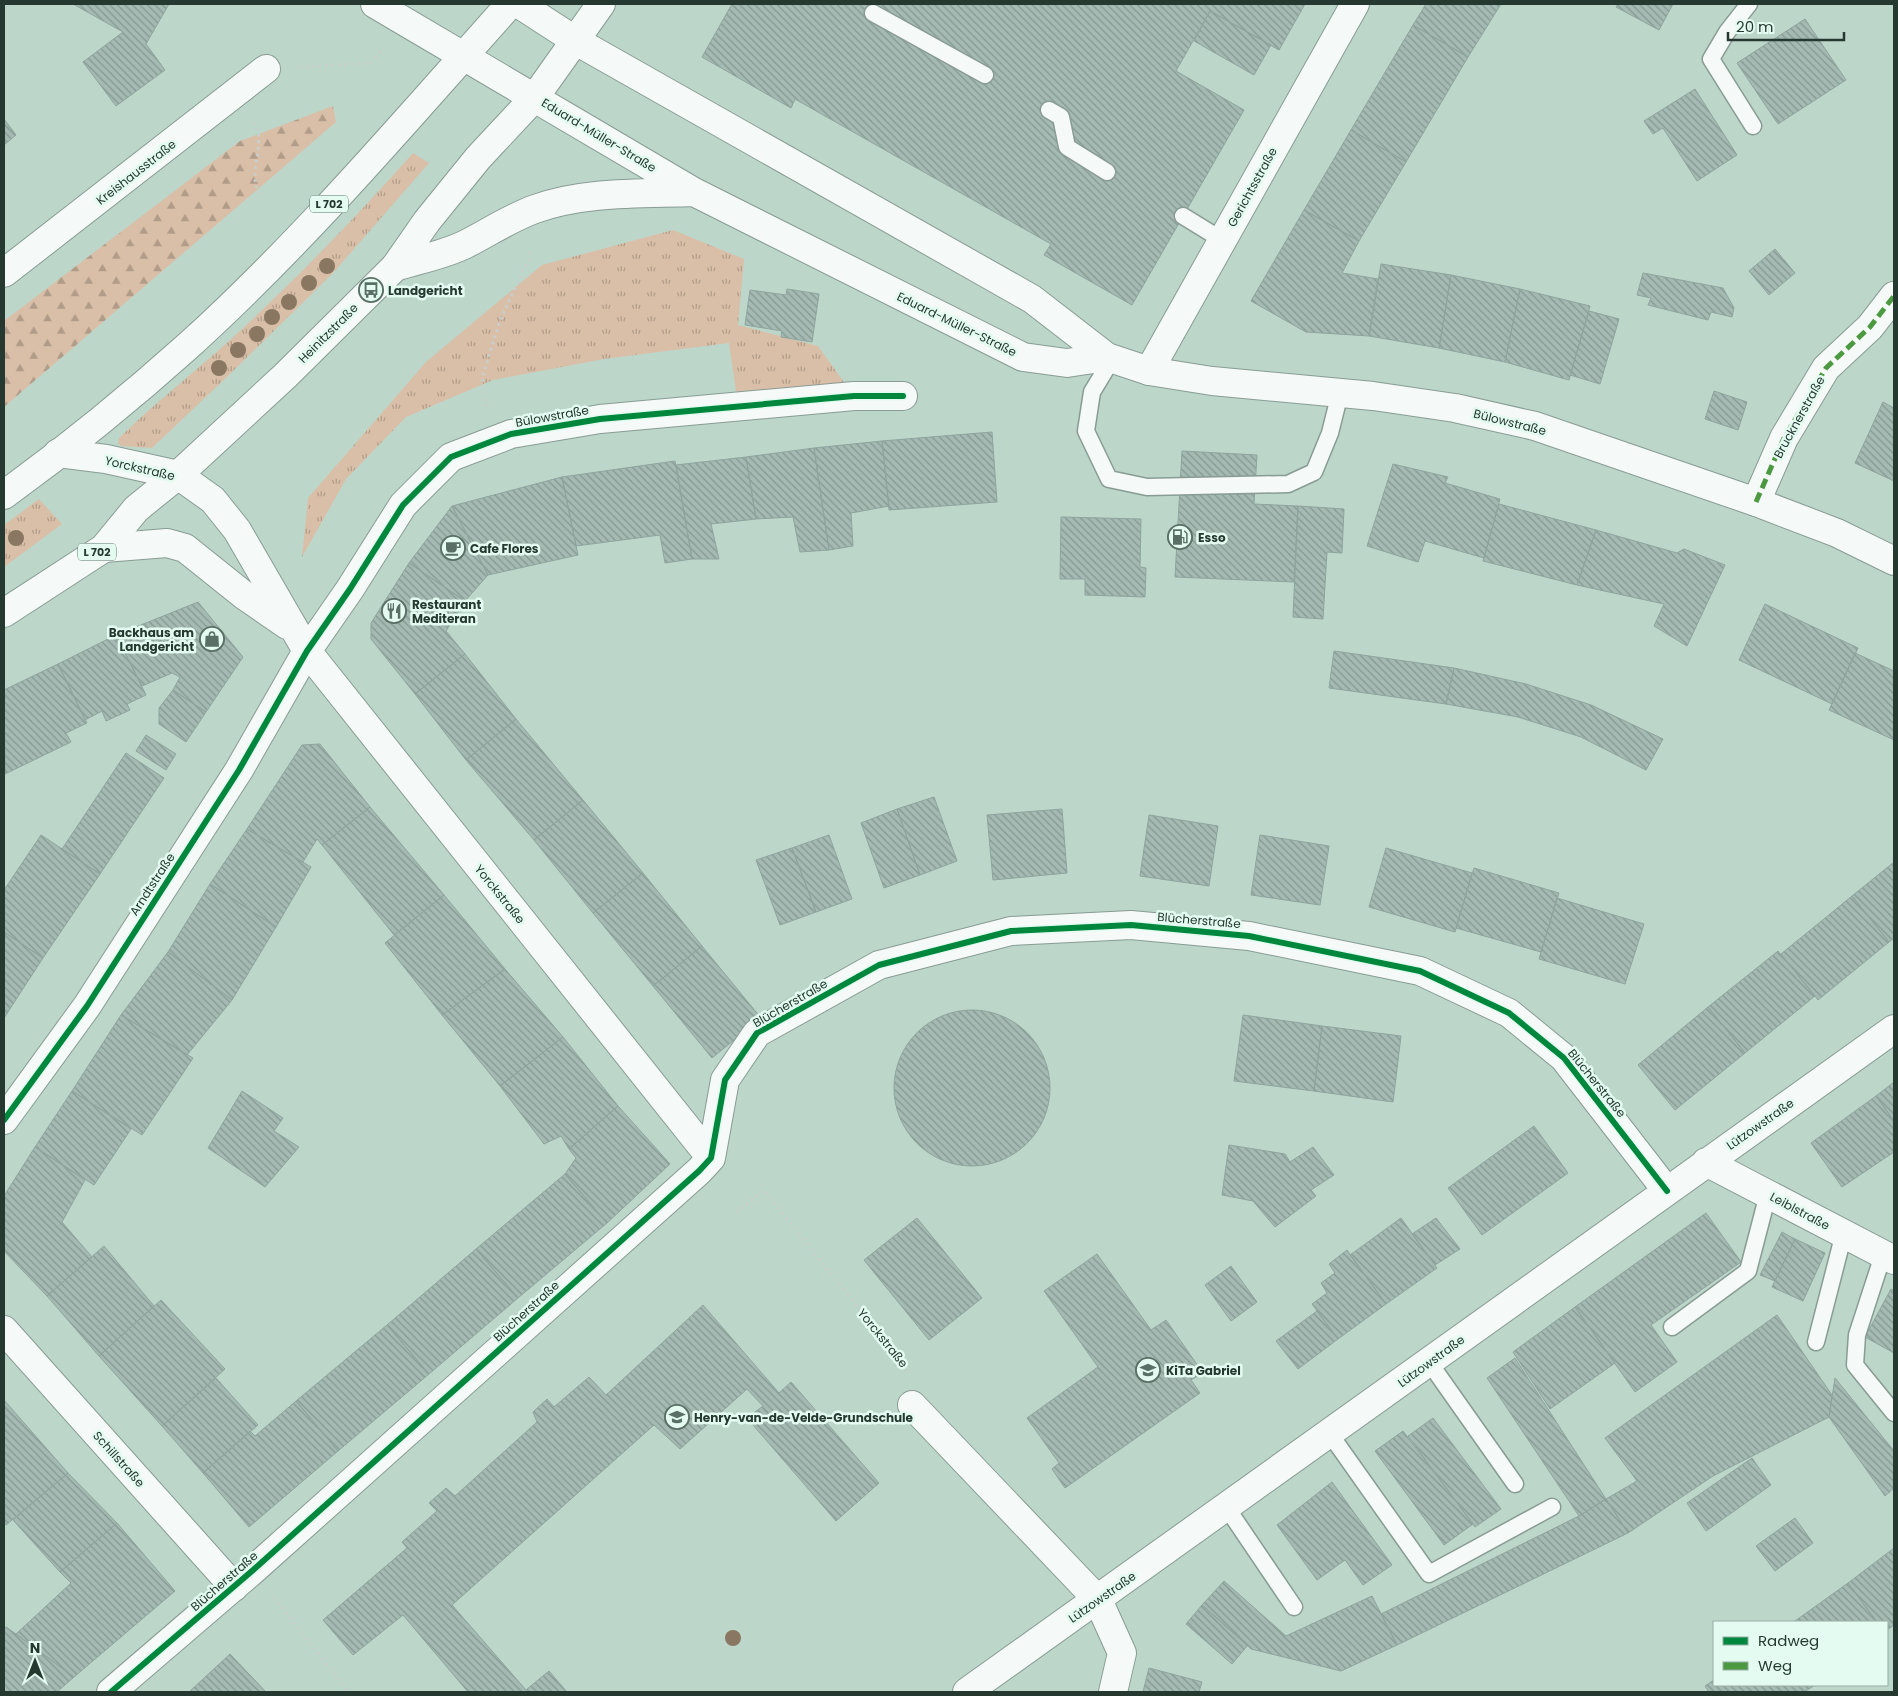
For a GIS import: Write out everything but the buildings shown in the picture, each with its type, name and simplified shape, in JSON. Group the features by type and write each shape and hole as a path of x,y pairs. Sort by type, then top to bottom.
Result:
{"street":[{"name":"Eduard-Müller-Straße","path":"375,4 694,192 1023,357 1067,363 1110,358"},
{"name":"L 702","path":"4,495 189,345 297,239 510,4"},
{"path":"519,4 576,41 1032,299 1110,358"},
{"name":"Heinitzstraße","path":"4,613 104,548 136,509 178,475 284,376 395,267 427,221 478,158 535,97 602,4"},
{"name":"Gerichtsstraße","path":"1149,371 1355,4"},
{"name":"Kreishausstraße","path":"4,273 266,69"},
{"name":"L 702","path":"395,267 463,246 510,219 536,208 561,202 620,195 694,192"},
{"name":"Brucknerstraße","path":"1756,502 1784,438 1826,368 1870,327 1894,296"},
{"name":"Bülowstraße","path":"1110,358 1149,371 1455,408 1535,426 1756,502 1837,533 1894,561"},
{"name":"Bülowstraße","path":"307,652 350,589 403,505 451,457 512,434 609,418 854,396 903,396"},
{"name":"Yorckstraße","path":"58,453 92,457 178,475 213,500 237,530 307,652 710,1158"},
{"name":"Yorckstraße","path":"104,548 167,543 185,548 244,596 293,629"},
{"name":"Arndtstraße","path":"4,1120 87,1006 239,770 307,652"},
{"name":"Blücherstraße","path":"110,1692 243,1579 710,1158 725,1080 757,1033 879,965 1010,931 1131,925 1249,936 1420,971 1509,1013 1564,1058 1668,1191"},
{"name":"Lützowstraße","path":"967,1692 1330,1434 1894,1028"},
{"name":"Leiblstraße","path":"1706,1162 1889,1257"},
{"name":"Schillstraße","path":"4,1330 243,1579"},
{"path":"912,1405 1098,1600 1122,1653 1114,1692"}],"lane":[{"path":"1749,4 1727,32 1711,59 1753,126"},
{"path":"873,13 986,76"},
{"path":"1049,110 1061,117 1067,147 1107,172"},
{"path":"1183,216 1222,240"},
{"path":"1110,358 1092,392 1086,431 1109,479 1147,487 1288,484 1314,472 1330,433 1340,393"},
{"path":"1672,1327 1748,1271 1768,1194"},
{"path":"1816,1342 1844,1233"},
{"path":"1889,1257 1857,1335 1855,1365 1894,1413"},
{"path":"1429,1362 1515,1484"},
{"path":"1330,1434 1429,1574 1552,1507"},
{"path":"1226,1508 1294,1607"}],"path":[{"path":"266,69 346,65"},
{"path":"233,96 257,126 256,180 260,199"},
{"path":"495,440 482,389 483,375 499,322 528,260 530,242"},
{"path":"243,1579 349,1692"}],"green space":[{"path":"333,106 336,122 4,407 4,321 240,141"},
{"path":"413,153 429,163 333,273 152,448 121,446 118,443 119,438 226,344 285,287"},
{"path":"673,230 744,259 738,325 818,346 854,396 738,405 729,343 604,359 493,380 406,417 346,479 302,557 308,498 426,362 542,265"},
{"path":"39,499 62,524 4,567 4,525"}],"marked path":[{"path":"1756,502 1784,438 1826,368 1870,327 1894,296"}],"cycle path":[{"path":"4,1120 87,1006 239,770 307,651 350,589 403,505 451,457 511,434 600,419 854,396 903,396"},
{"path":"111,1692 252,1571 699,1171 711,1158 725,1080 757,1033 879,965 1011,931 1131,925 1249,936 1420,971 1509,1013 1564,1058 1667,1191"}],"place":[{"name":"Landgericht","path":"371,290"},
{"name":"Esso","path":"1180,537"},
{"name":"Cafe Flores","path":"453,548"},
{"name":"Restaurant Mediteran","path":"394,611"},
{"name":"Backhaus am Landgericht","path":"212,639"},
{"name":"KiTa Gabriel","path":"1148,1370"},
{"name":"Henry-van-de-Velde-Grundschule","path":"677,1417"}]}
